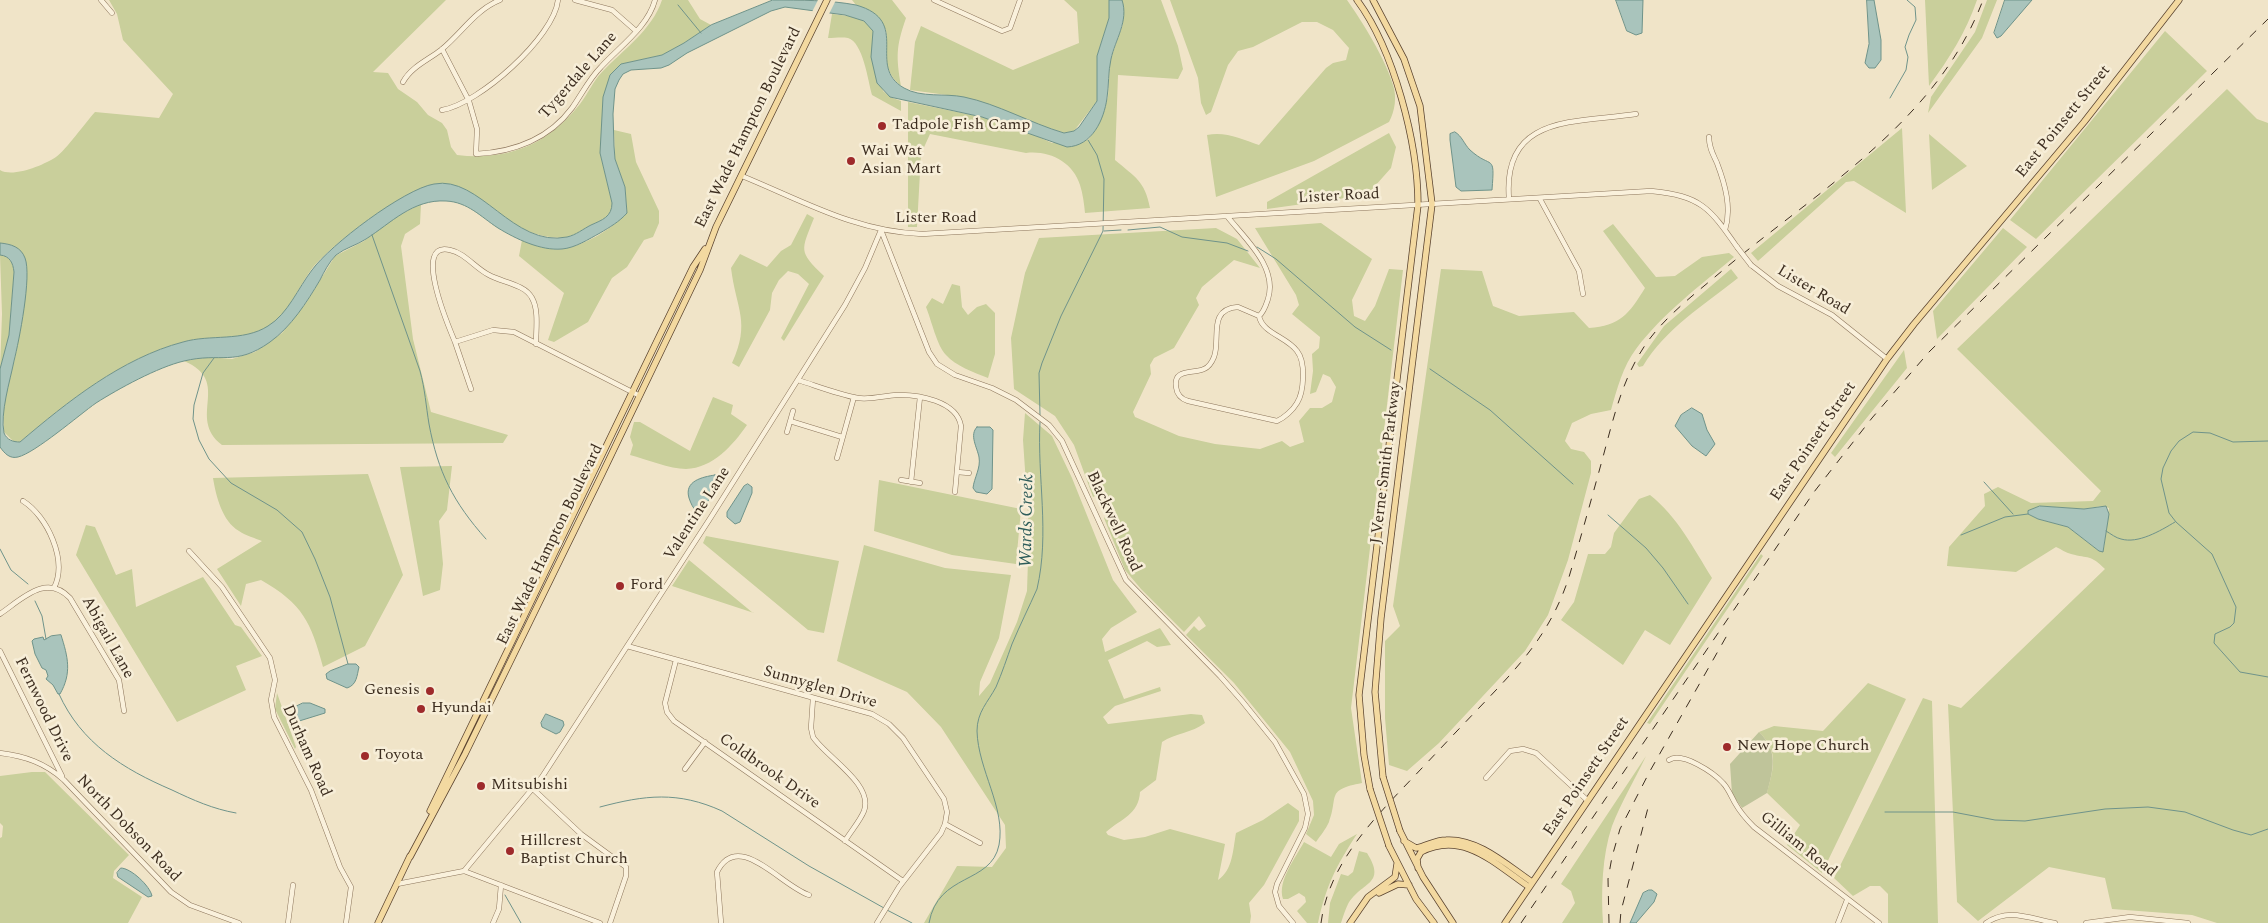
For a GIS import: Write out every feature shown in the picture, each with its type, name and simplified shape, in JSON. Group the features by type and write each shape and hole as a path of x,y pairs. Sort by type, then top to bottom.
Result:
{"main road":[{"name":"East Wade Hampton Boulevard","path":"410,858 459,750 519,643 644,375 655,345 693,267 710,241 827,0"},
{"name":"J Verne Smith Parkway","path":"1357,0 1364,9 1392,68 1405,110 1418,178 1418,205 1359,695 1364,754 1370,789 1396,862 1434,923"},
{"name":"J Verne Smith Parkway","path":"1373,0 1404,59 1420,106 1432,204 1381,618 1375,692 1383,777 1400,831 1438,903 1453,923"},
{"name":"East Poinsett Street","path":"1505,923 1887,359 1914,324 2100,102 2179,0"},
{"name":"East Wade Hampton Boulevard","path":"644,375 662,348 700,270 710,241"},
{"path":"679,297 685,300"},
{"path":"655,345 662,348"},
{"name":"East Wade Hampton Boulevard","path":"378,923 465,754 513,640 635,394"},
{"path":"513,640 519,643"},
{"path":"459,750 465,754"},
{"path":"1404,841 1416,848 1440,840 1466,842 1484,850 1530,884"},
{"path":"1418,868 1417,859 1421,852 1436,845 1454,844 1473,849 1530,884"},
{"path":"1350,923 1368,897 1395,877 1396,862"},
{"path":"1354,923 1363,908 1376,895 1398,884 1409,885"}],"street":[{"path":"101,0 112,13"},
{"path":"403,82 407,74 442,49 477,15 500,0"},
{"path":"442,110 469,101 500,79 553,19 558,0"},
{"path":"574,0 612,10 636,31"},
{"name":"Tygerdale Lane","path":"469,101 477,129 476,154 514,149 530,142 550,130 573,107 599,69 646,21 656,0"},
{"path":"934,0 1005,31 1010,28 1013,22 1020,0"},
{"path":"948,7 951,0"},
{"path":"442,49 469,101"},
{"path":"1509,199 1507,178 1514,156 1525,140 1539,131 1557,124 1636,114"},
{"path":"1709,137 1710,150 1717,164 1728,199 1728,217 1725,230"},
{"name":"Lister Road","path":"742,176 842,219 881,230 922,234 1100,225 1509,199 1540,199 1637,191 1665,193 1682,196 1700,203 1725,230 1752,265 1778,286 1832,315 1887,359"},
{"path":"1540,199 1579,271 1583,294"},
{"path":"1228,216 1268,272 1269,295 1264,310 1259,316"},
{"name":"Valentine Lane","path":"464,871 533,789 627,646 849,299 881,230"},
{"name":"Blackwell Road","path":"881,230 929,352 937,364 955,375 1008,395 1044,421 1062,441 1126,580 1237,694 1275,742 1295,776 1306,800 1307,821 1275,892 1281,911 1293,923"},
{"path":"471,389 440,306 432,265 434,256 445,249 461,255 487,274 520,287 529,293 535,308 536,344"},
{"path":"1238,307 1259,316 1262,325 1294,347 1300,355 1302,365 1301,391 1293,409 1280,419 1273,421 1188,402 1181,398 1176,388 1176,381 1180,375 1204,369 1213,359 1217,324 1221,315 1228,309 1238,307"},
{"path":"454,342 500,330 514,332 635,394"},
{"path":"798,380 859,398 899,395 920,397 950,408 959,418 961,426 955,492"},
{"path":"836,458 854,397"},
{"path":"911,482 920,397"},
{"path":"787,432 793,411"},
{"path":"790,421 842,437"},
{"path":"957,472 969,473"},
{"path":"900,480 920,483"},
{"path":"0,614 41,587 54,588 57,570 56,546 34,507 23,501"},
{"name":"Durham Road","path":"189,551 218,581 268,655 275,680 271,700 274,716 311,790 340,867 350,883 351,891 346,923"},
{"name":"Abigail Lane","path":"54,588 65,592 70,598 114,670 120,683 124,711"},
{"name":"Sunnyglen Drive","path":"627,646 872,714 897,730 944,799 947,812 945,824"},
{"name":"Fernwood Drive","path":"0,650 64,780"},
{"name":"Coldbrook Drive","path":"676,660 666,703 667,712 674,721 903,881"},
{"path":"813,698 812,728 814,737 861,788 865,799 862,814 845,841"},
{"path":"685,769 705,742"},
{"path":"1486,778 1510,751 1523,749 1536,753 1587,800"},
{"name":"North Dobson Road","path":"0,753 40,762 64,780 170,892 190,905 239,923"},
{"name":"Gilliam Road","path":"1669,760 1676,757 1687,760 1713,774 1726,786 1739,809 1754,827 1879,923"},
{"path":"533,789 581,834 626,867 626,876 610,923"},
{"path":"878,923 903,881 934,842 945,824 980,843"},
{"path":"721,923 717,872 720,865 737,855 748,856 799,892 809,895"},
{"path":"397,884 464,871 600,923"},
{"path":"288,923 293,885"},
{"path":"493,923 501,901 501,885"},
{"path":"1838,923 1847,900"},
{"path":"1986,923 2000,916 2014,914 2055,923"},
{"path":"2086,923 2130,916 2188,923"}],"green space":[{"path":"109,0 446,0 373,72 388,73 398,89 417,102 428,115 442,123 447,130 451,147 457,155 476,156 494,155 526,147 555,130 580,104 599,76 644,30 662,0 688,0 700,19 711,25 662,55 621,64 610,75 600,153 612,208 602,220 567,237 545,236 516,226 486,203 453,187 444,184 434,184 421,188 387,207 350,233 334,247 311,270 287,308 268,327 248,335 204,338 160,349 117,370 96,383 20,442 14,442 4,432 3,401 14,362 24,302 27,269 9,244 0,243 0,170 20,172 44,164 56,157 95,112 159,118 173,94 123,40 117,14"},
{"path":"852,0 892,0 906,18 898,52 901,86 894,79 888,67 886,30 868,10 856,5"},
{"path":"1064,0 1109,0 1109,18 1097,56 1097,101 1074,131 1064,133 947,95 910,90 915,42 921,26 1013,70 1079,43 1077,12"},
{"path":"1122,0 1161,0 1178,46 1183,69 1178,79 1118,75 1115,160 1142,185 1150,208 1085,213 1082,192 1077,177 1059,159 1043,154 1026,153 930,134 921,154 917,227 908,227 908,102 982,117 1023,130 1052,143 1088,140 1096,129 1108,97 1110,61 1123,24"},
{"path":"1170,0 1347,0 1373,41 1390,75 1395,99 1393,113 1389,122 1314,161 1216,197 1207,135 1227,135 1259,145 1326,68 1333,63 1346,60 1349,48 1333,30 1317,22 1302,22 1253,47 1238,51 1228,65 1211,112 1206,115 1201,103 1198,78"},
{"path":"1925,0 1977,0 1968,23 1956,45 1929,86"},
{"path":"1987,0 1997,0 1982,38 1928,113 1931,97 1975,32"},
{"path":"832,14 849,16 870,26 873,31 883,91 890,97 901,101 901,111 872,95 861,54 853,41 848,38 828,38"},
{"path":"2165,31 2207,71 2036,239 2010,220"},
{"path":"2227,89 2257,119 2268,123 2268,923 2217,923 2192,915 2112,909 2105,878 2049,867 1978,921 1957,902 1948,704 1961,708 2105,569 2092,559 2069,553 2056,547 2016,572 1947,566 1949,547 1985,506 1984,494 1998,487 2031,503 2093,501 2101,491 1957,349","holes":["2040,506 2084,509 2102,506 2109,508 2104,547 2099,551 2068,527 2038,519 2028,514"]},
{"path":"1902,128 1906,213 1854,181 1846,182 1758,261 1751,253"},
{"path":"614,130 631,134 636,162 659,211 659,223 653,237 644,240 627,267 612,278 588,322 554,342 548,340 564,293 519,256 522,240 537,246 553,249 571,247 589,240 606,230 627,212 625,187 615,159"},
{"path":"1389,133 1396,147 1391,168 1367,195 1267,209 1267,202"},
{"path":"1929,134 1967,166 1932,190"},
{"path":"421,204 420,224 405,234 401,246 413,339 431,412 508,435 503,443 222,445 212,434 208,423 208,389 206,379 198,369 184,361 208,357 232,359 255,352 282,333 306,303 335,256 364,241 394,218"},
{"path":"807,214 814,218 806,237 804,250 810,261 824,276 784,341 781,338 809,284 798,274 788,271 779,280 772,293 770,310 739,367 732,363 741,337 741,326 731,268 740,254 767,267 781,251 791,245"},
{"path":"1321,223 1372,259 1352,300 1354,316 1365,321 1375,306 1389,269 1403,270 1351,708 1362,783 1343,788 1335,795 1329,822 1316,842 1306,834 1314,815 1313,801 1290,752 1234,683 1186,635 1194,626 1199,631 1206,626 1199,616 1184,632 1141,589 1125,570 1104,518 1115,510 1105,491 1093,497 1074,445 1055,416 1014,389 1011,338 1025,273 1039,238 1216,228 1237,239 1260,268 1234,260 1202,287 1196,298 1199,305 1174,348 1154,358 1150,365 1151,374 1133,412 1135,417 1179,436 1215,444 1260,449 1282,441 1290,447 1304,442 1299,421 1310,408 1322,408 1332,402 1336,387 1330,377 1323,374 1316,392 1310,394 1313,371 1312,354 1319,348 1320,337 1292,314 1299,305 1296,295 1255,228"},
{"path":"1613,224 1656,277 1675,276 1702,257 1729,253 1734,257 1670,312 1636,349 1624,370 1611,410 1591,414 1572,423 1565,441 1571,449 1584,452 1591,461 1591,473 1568,560 1548,615 1525,651 1439,743 1407,771 1389,765 1385,718 1385,641 1400,626 1393,606 1441,269 1482,271 1493,306 1519,316 1574,312 1589,328 1609,325 1628,312 1645,288 1603,231"},
{"path":"2003,228 2027,247 1937,339 1933,311"},
{"path":"0,255 10,260 14,272 9,335 0,369 2,314"},
{"path":"1731,269 1738,278 1674,329 1662,340 1643,366 1639,367 1637,364 1664,326"},
{"path":"952,284 960,286 962,307 968,315 977,307 986,304 995,313 995,354 988,378 950,359 943,351 937,339 926,307 932,298 943,304"},
{"path":"1904,350 1907,368 1835,457 1831,453"},
{"path":"713,397 733,405 731,414 747,425 729,447 713,460 696,468 680,469 630,455 633,445 630,437 634,422 640,422 690,451"},
{"path":"1025,413 1052,436 1072,478 1113,580 1137,612 1111,628 1102,639 1105,652 1160,628 1171,645 1157,647 1147,641 1108,660 1124,699 1160,687 1161,691 1115,706 1103,717 1108,724 1191,714 1202,715 1205,723 1162,742 1156,780 1140,792 1139,800 1133,811 1106,832 1108,835 1124,840 1145,837 1170,829 1225,844 1218,880 1227,871 1236,833 1263,820 1288,803 1299,811 1299,821 1264,885 1249,903 1250,923 924,923 957,866 992,867 1006,848 1005,825 941,727 907,692 837,661 864,545 945,568 1011,575 999,638 980,682 979,696 990,683 1017,622 1027,591 1029,529 1023,440"},
{"path":"452,466 447,510 439,521 443,564 440,590 423,596 400,467"},
{"path":"368,474 403,575 365,646 323,667 309,626 296,606 287,597 261,580 246,584 241,606 217,569 262,541 242,533 228,521 218,500 213,478"},
{"path":"879,480 1021,509 1016,564 952,555 874,531"},
{"path":"1650,495 1660,503 1677,523 1712,578 1670,645 1645,630 1623,665 1561,620 1574,602 1588,554 1605,554 1611,547 1614,533 1639,499"},
{"path":"86,525 95,527 116,575 132,569 136,607 203,577 235,625 241,627 262,656 236,666 246,690 177,722 76,555"},
{"path":"706,536 839,561 824,633 808,630 703,543"},
{"path":"1761,554 1763,556 1650,724 1647,723"},
{"path":"689,560 752,612 672,586"},
{"path":"1868,683 1906,699 1822,873 1787,845 1800,825 1767,793 1773,761 1770,747 1766,739 1759,732 1774,726 1823,731"},
{"path":"277,693 296,747 295,749 275,709"},
{"path":"1923,698 1932,701 1938,923 1888,923 1888,894 1880,886 1870,886 1853,896 1834,878"},
{"path":"1759,732 1770,746 1773,761 1771,776 1767,793 1742,808 1732,794 1730,764"},
{"path":"1646,756 1612,826 1606,849 1603,874 1603,923 1562,923 1575,903 1571,891 1561,884"},
{"path":"45,772 129,855 114,871 113,878 142,897 128,923 0,923 0,838 2,837 3,826 0,823 0,776"},
{"path":"1357,834 1343,856 1333,877 1318,923 1307,923 1297,911 1306,902 1305,897 1299,893 1288,899 1283,899 1283,885 1292,862 1304,842 1331,857 1339,844"},
{"path":"1359,851 1367,853 1374,871 1373,877 1348,904 1341,923 1328,923 1330,903 1341,874 1348,876 1353,872"}],"water":[{"path":"773,0 846,3 873,12 882,22 886,32 888,68 893,79 904,88 918,93 957,96 977,100 1064,133 1074,131 1079,127 1097,101 1097,56 1109,18 1109,0 1122,0 1124,15 1111,59 1107,98 1100,123 1090,137 1076,146 1067,147 982,117 890,97 877,83 871,57 873,31 864,21 845,15 785,7 771,11 687,53 669,65 661,68 631,70 623,74 615,89 613,114 615,159 625,187 627,213 618,222 600,233 572,247 562,249 546,248 513,236 461,204 434,201 423,204 403,213 366,239 336,255 292,322 278,336 258,350 237,357 197,359 162,368 96,403 26,454 10,457 0,447 0,369 9,335 14,272 10,261 0,255 0,243 12,245 18,249 25,258 27,267 24,309 3,416 5,435 10,440 20,442 76,397 117,370 138,359 160,349 183,342 248,334 268,326 281,315 312,270 334,247 387,207 421,188 434,184 451,184 467,190 513,223 530,232 548,238 570,236 602,220 612,208 600,153 603,97 610,75 621,64 662,55 711,25"},
{"path":"1616,0 1643,0 1642,33 1636,35 1627,31"},
{"path":"1867,0 1874,0 1881,40 1881,60 1875,68 1869,68 1865,63 1869,44"},
{"path":"2005,0 2032,0 2001,36 1997,38 1994,33"},
{"path":"1455,132 1470,150 1492,166 1492,190 1461,191 1456,187 1450,140 1450,134"},
{"path":"1692,408 1702,414 1707,430 1715,444 1706,456 1692,446 1675,426 1681,415"},
{"path":"977,427 990,427 993,430 992,489 987,494 976,492 973,488 979,461 974,441"},
{"path":"717,476 717,481 714,491 704,506 697,512 689,498 689,488 695,481"},
{"path":"748,484 752,487 752,493 740,522 735,524 727,517 727,512 744,486"},
{"path":"2040,506 2084,509 2106,506 2109,514 2103,552 2099,551 2068,527 2038,519 2028,514 2028,511"},
{"path":"61,635 68,665 64,686 60,694 58,694 53,685 46,679 48,676 46,670 42,668 35,654 32,641 43,637 44,640 51,636"},
{"path":"348,664 356,664 359,667 353,685 347,688 327,679 326,674 330,671"},
{"path":"303,703 310,703 325,709 325,713 296,722 292,720 293,708"},
{"path":"546,714 563,721 564,725 560,732 556,734 542,727 541,723"},
{"path":"121,868 130,871 140,878 148,887 152,896 148,897 118,877 117,873"},
{"path":"1649,890 1657,894 1654,902 1636,923 1630,923 1643,893"}],"pier":[{"path":"818,0 836,0 828,16 811,14"}],"waterway":[{"path":"1890,98 1906,70 1908,57 1905,47 1916,20 1915,7 1907,0"},
{"path":"678,5 701,33"},
{"name":"Wards Creek","path":"1040,415 1039,373 1042,363 1061,316 1103,231 1104,179 1097,155 1088,140"},
{"path":"1128,230 1160,227 1182,237 1227,243 1248,251"},
{"path":"1104,231 1121,230"},
{"path":"372,235 420,371 429,424 442,472 464,512 486,539"},
{"path":"1257,247 1276,259 1355,327 1391,350"},
{"path":"214,358 203,373 194,405 193,419 199,440 209,459 231,483 277,510 302,532 330,597 348,664"},
{"path":"1430,369 1490,410 1573,484"},
{"name":"Wards Creek","path":"929,923 934,907 943,895 953,886 986,867 994,858 999,845 999,817 982,760 977,724 996,687 1012,644 1037,589 1043,547 1040,422"},
{"path":"2268,441 2233,442 2210,433 2193,432 2179,441 2171,451 2163,468 2161,479 2169,513 2176,522 2212,554 2236,607 2234,623 2215,634 2214,643 2240,672 2268,677"},
{"path":"1984,482 2013,514"},
{"path":"1961,535 2005,517 2028,514"},
{"path":"1608,515 1646,548 1663,568 1688,604"},
{"path":"2106,531 2119,538 2134,540 2149,536 2175,522"},
{"path":"0,549 11,570 28,584"},
{"path":"35,601 42,616 46,639"},
{"path":"59,694 79,727 105,752 121,763 154,782 195,801 236,813"},
{"path":"600,807 632,800 661,797 691,800 706,805 722,811 809,866 884,908"},
{"path":"1885,812 1953,812 1995,820 2025,821 2105,809 2148,807 2185,812 2251,835 2268,829"},
{"path":"505,895 521,923"},
{"path":"887,910 912,923"}],"railway":[{"path":"1321,923 1325,903 1340,867 1362,834 1388,803 1493,694 1531,649 1552,616 1569,577 1620,397 1632,368 1648,341 1664,322 1692,296 1834,182 1871,151 1905,118 1936,83 1962,43 1983,0"},
{"path":"1521,923 1814,492 1872,418 1929,352 2268,19"},
{"path":"1609,923 1608,879 1620,829 1650,771 1730,630"},
{"path":"1620,923 1621,911 1649,804"}],"place":[{"name":"Tadpole Fish Camp","path":"882,126"},
{"name":"Wai Wat Asian Mart","path":"851,161"},
{"name":"Ford","path":"620,586"},
{"name":"Genesis","path":"430,691"},
{"name":"Hyundai","path":"421,709"},
{"name":"New Hope Church","path":"1727,747"},
{"name":"Toyota","path":"365,756"},
{"name":"Mitsubishi","path":"481,786"},
{"name":"Hillcrest Baptist Church","path":"510,851"}]}
